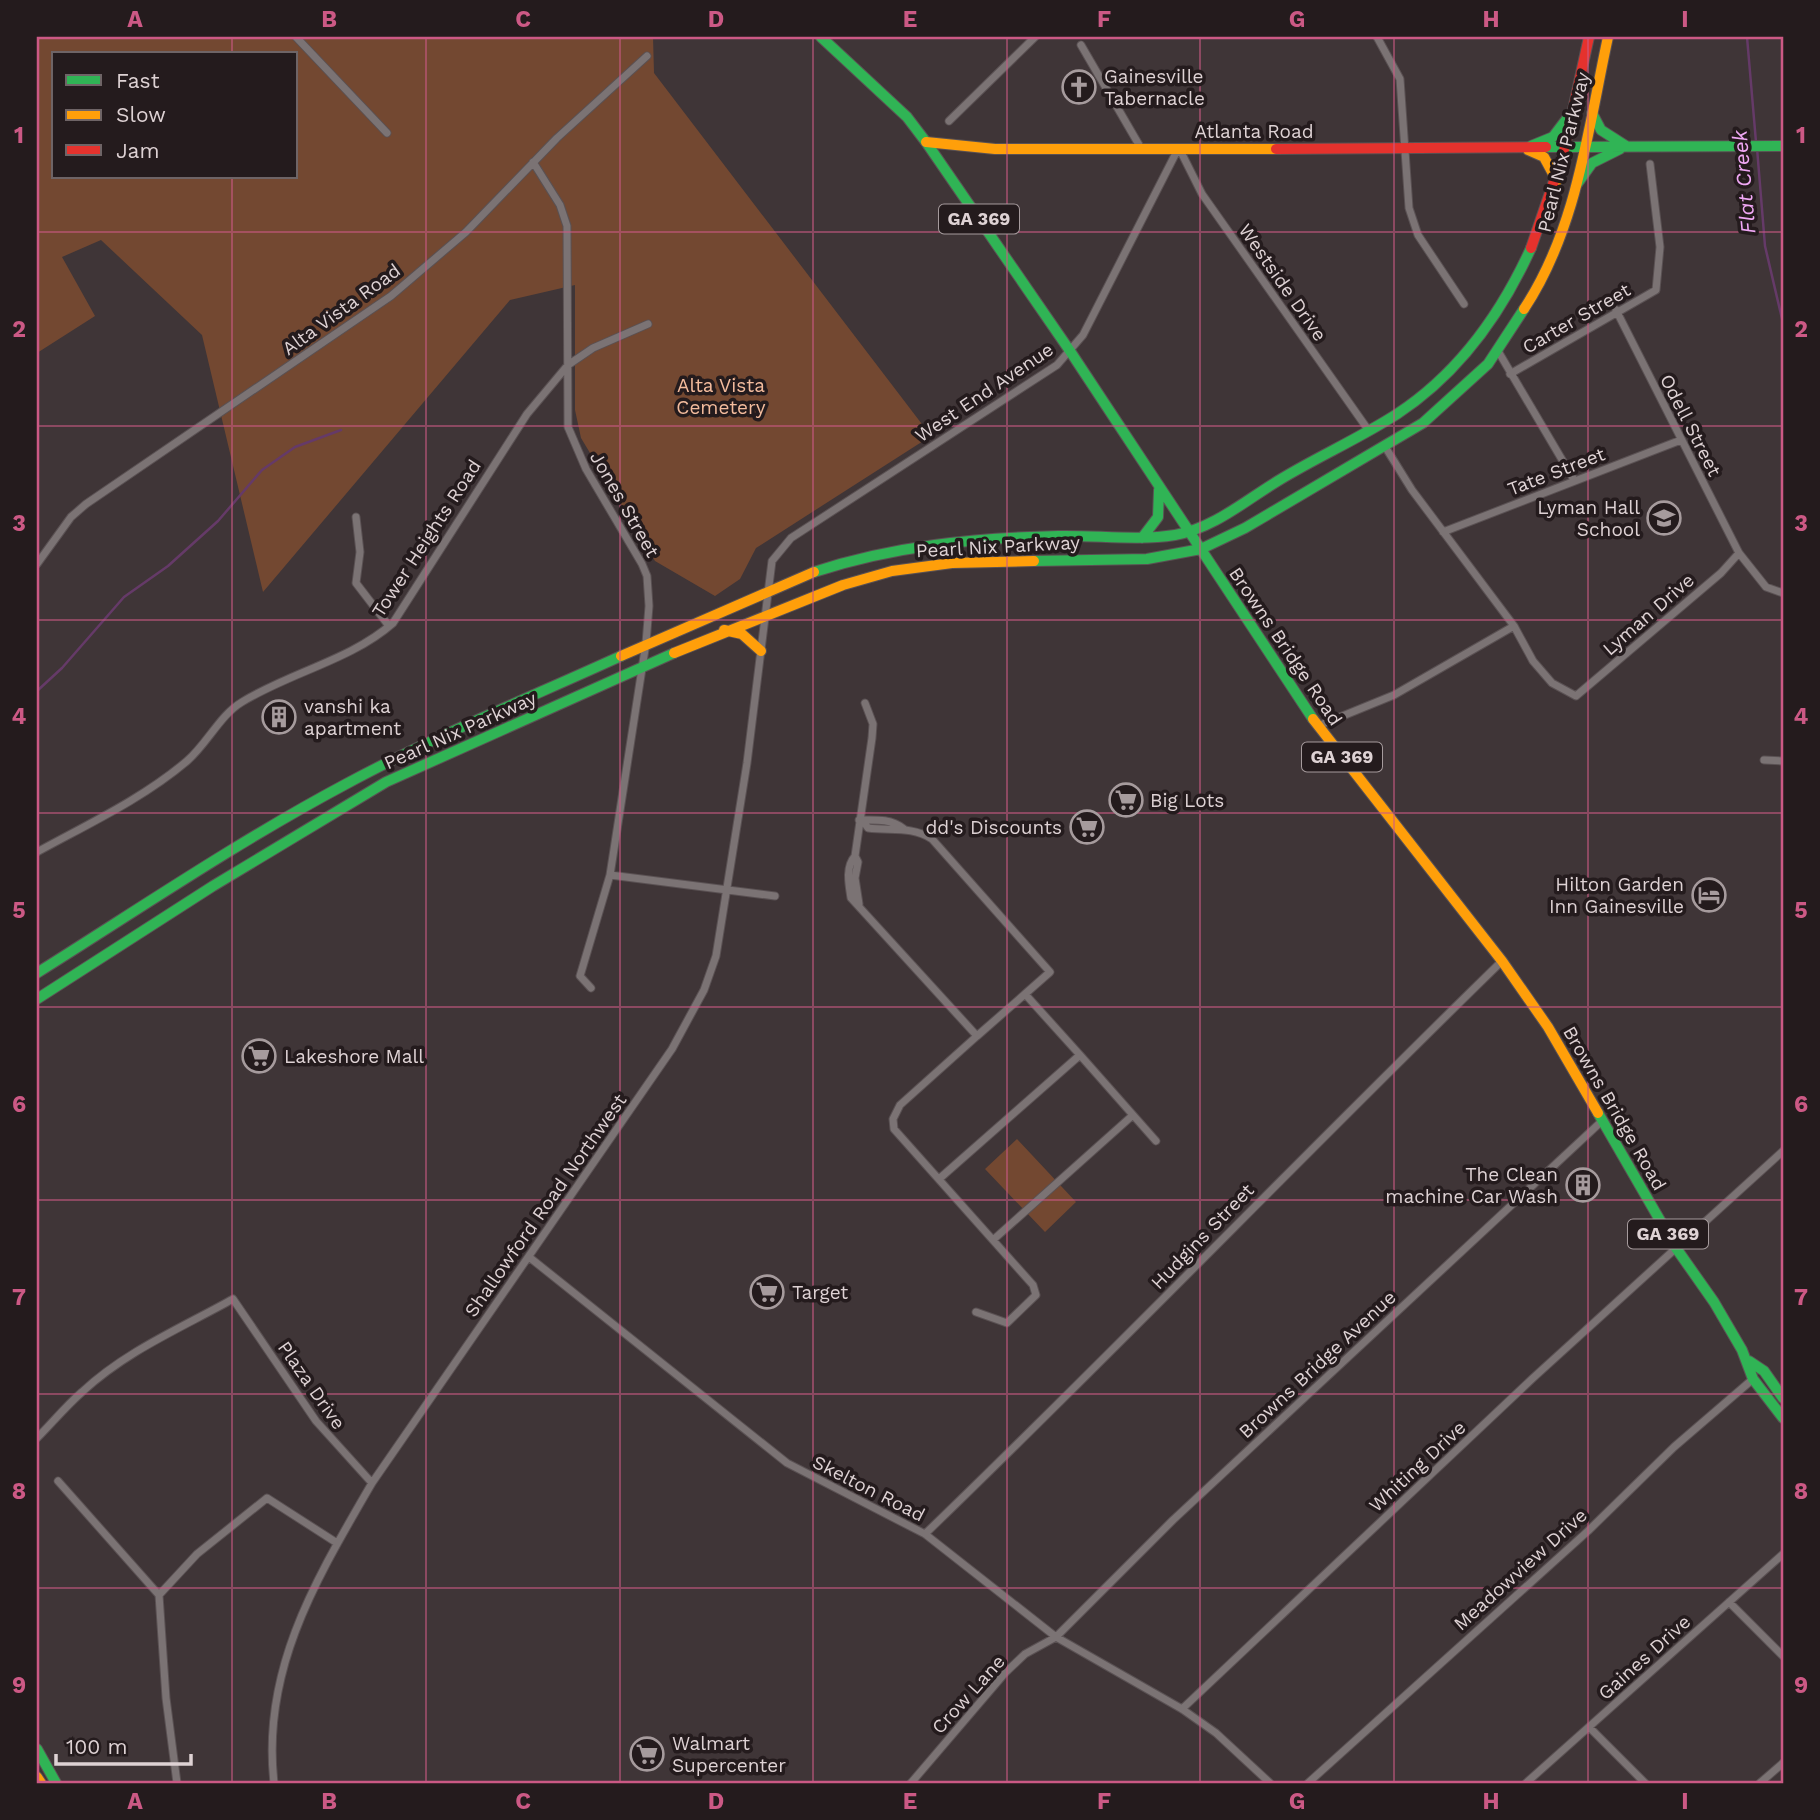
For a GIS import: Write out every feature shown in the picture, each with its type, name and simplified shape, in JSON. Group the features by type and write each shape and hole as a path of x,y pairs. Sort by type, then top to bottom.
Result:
{"main road":[{"name":"Browns Bridge Road","path":"821,37 907,117 926,142 1069,351 1318,726 1502,961 1548,1027 1676,1248 1714,1302 1749,1361 1753,1379 1783,1418"},
{"name":"Pearl Nix Parkway","path":"37,973 201,868 343,785 428,741 768,589 836,563 888,549 948,540 1100,535 1142,538 1191,533 1369,431 1433,387 1480,337 1511,293 1531,255 1557,181 1589,37"},
{"name":"Pearl Nix Parkway","path":"37,999 213,886 386,782 724,630 842,585 892,571 952,563 1147,559 1201,549 1245,527 1423,423 1447,404 1498,351 1542,282 1567,221 1608,37"},
{"path":"1525,148 1553,137 1564,127 1575,106"},
{"path":"1592,113 1601,131 1626,146"},
{"name":"Atlanta Road","path":"926,142 995,149 1140,146 1405,149 1783,146"},
{"path":"1574,189 1592,163 1626,146"},
{"path":"1525,148 1544,157 1557,181"},
{"path":"1142,538 1158,517 1159,490"},
{"path":"724,630 742,634 761,651"},
{"name":"Browns Bridge Road","path":"1749,1361 1764,1371 1783,1398"},
{"path":"37,1749 56,1783"},
{"path":"37,1777 41,1783"}],"street":[{"path":"296,37 387,133"},
{"path":"949,121 1035,37"},
{"path":"1377,37 1400,79 1409,208 1418,235 1464,304"},
{"path":"1081,46 1140,146"},
{"name":"Alta Vista Road","path":"37,564 71,517 86,504 391,296 466,232 533,162 647,56"},
{"name":"West End Avenue","path":"766,613 772,561 791,538 1057,365 1083,335 1179,148"},
{"name":"Westside Drive","path":"1179,148 1202,194 1369,431"},
{"name":"Jones Street","path":"533,162 554,194 567,226 566,404 574,446 648,576 646,643 610,875 580,976 591,988"},
{"name":"Carter Street","path":"1510,374 1616,310 1656,290 1660,247 1650,164"},
{"name":"Odell Street","path":"1616,310 1739,553 1766,587 1783,593"},
{"name":"Tower Heights Road","path":"37,852 154,788 190,758 239,703 308,668 373,640 389,626 527,414 568,365 593,348 648,324"},
{"path":"1498,351 1574,480"},
{"name":"Tate Street","path":"1443,532 1681,439"},
{"path":"1318,726 1394,695 1514,626 1443,532 1384,445"},
{"path":"356,517 360,552 356,583 389,626"},
{"name":"Lyman Drive","path":"1514,626 1533,661 1552,683 1576,696 1721,573 1739,553"},
{"name":"Shallowford Road Northwest","path":"274,1783 272,1725 280,1672 293,1632 337,1543 372,1483 690,1019 716,956 766,613"},
{"path":"865,703 873,724 872,738 855,856 851,860 851,898 977,1037"},
{"path":"1764,760 1783,761"},
{"path":"861,820 868,818 896,822 904,829"},
{"path":"861,820 868,828 895,832 904,829 920,832 932,839 1050,972 900,1105 893,1119 894,1129 1033,1285 1036,1296 1007,1323 976,1312"},
{"path":"882,830 883,820"},
{"path":"610,875 775,896"},
{"name":"Hudgins Street","path":"925,1534 1100,1363 1287,1171 1502,961"},
{"path":"1025,994 1156,1141"},
{"path":"939,1179 1080,1055"},
{"path":"993,1240 1133,1115"},
{"name":"Browns Bridge Avenue","path":"1056,1637 1173,1520 1603,1120"},
{"name":"Whiting Drive","path":"1182,1709 1288,1606 1783,1151"},
{"name":"Skelton Road","path":"529,1257 787,1463 925,1534 1056,1637 1182,1709 1253,1764 1270,1783"},
{"name":"Plaza Drive","path":"37,1438 82,1391 120,1363 160,1337 233,1300 325,1433 372,1483"},
{"name":"Meadowview Drive","path":"1308,1783 1588,1531 1674,1447 1753,1379"},
{"path":"58,1481 159,1595 165,1686 177,1783"},
{"path":"159,1595 197,1554 267,1498 337,1543"},
{"name":"Gaines Drive","path":"1525,1783 1783,1554"},
{"path":"1730,1602 1783,1656"},
{"name":"Crow Lane","path":"911,1783 1005,1673 1034,1648 1056,1637"},
{"path":"1589,1727 1644,1783"},
{"path":"1760,1783 1783,1763"}],"green space":[{"name":"Alta Vista Cemetery","path":"37,37 653,37 654,73 931,436 756,548 740,579 715,596 655,561 581,438 575,410 575,285 510,300 263,592 202,335 101,240 62,257 95,316 37,353"},
{"path":"1017,1139 1076,1202 1045,1232 985,1169"}],"waterway":[{"name":"Flat Creek","path":"1747,37 1756,142"},
{"name":"Flat Creek","path":"1757,148 1765,246 1783,323"},
{"path":"37,691 62,668 124,597 168,566 218,521 262,470 295,447 341,430"}],"traffic: fast":[{"path":"821,37 907,117 926,142 1070,351 1313,719"},
{"path":"1592,113 1601,130 1626,146"},
{"path":"1531,146 1553,137 1569,116"},
{"path":"1546,147 1783,146"},
{"path":"1577,184 1592,163 1620,149"},
{"path":"814,572 874,556 965,541 1073,536 1160,537 1204,526 1295,471 1383,423 1419,398 1476,341 1506,296 1531,248"},
{"path":"1034,561 1147,559 1201,549 1245,528 1423,423 1488,364 1524,309"},
{"path":"1142,538 1158,517 1159,490"},
{"path":"37,999 213,886 386,782 674,653"},
{"path":"37,973 228,852 346,784 448,733 621,656"},
{"path":"1598,1113 1676,1248 1714,1302 1742,1350 1753,1379 1783,1418"},
{"path":"1749,1361 1764,1371 1783,1398"},
{"path":"37,1749 56,1783"}],"traffic: slow":[{"path":"1524,309 1557,246 1569,212 1587,142 1608,37"},
{"path":"926,142 995,149 1276,149"},
{"path":"1528,150 1544,157 1557,181"},
{"path":"674,653 843,585 892,571 952,563 1034,561"},
{"path":"621,656 814,572"},
{"path":"724,630 742,634 761,651"},
{"path":"1313,719 1502,961 1548,1027 1598,1113"},
{"path":"37,1777 41,1783"}],"traffic: jam":[{"path":"1531,248 1563,155 1589,37"},
{"path":"1276,149 1546,147"}],"place":[{"name":"Gainesville Tabernacle","path":"1079,87"},
{"name":"Lyman Hall School","path":"1664,518"},
{"name":"vanshi ka apartment","path":"279,717"},
{"name":"Big Lots","path":"1126,800"},
{"name":"dd's Discounts","path":"1087,827"},
{"name":"Hilton Garden Inn Gainesville","path":"1709,895"},
{"name":"Lakeshore Mall","path":"259,1056"},
{"name":"The Clean machine Car Wash","path":"1583,1185"},
{"name":"Target","path":"767,1292"},
{"name":"Walmart Supercenter","path":"647,1754"}]}
